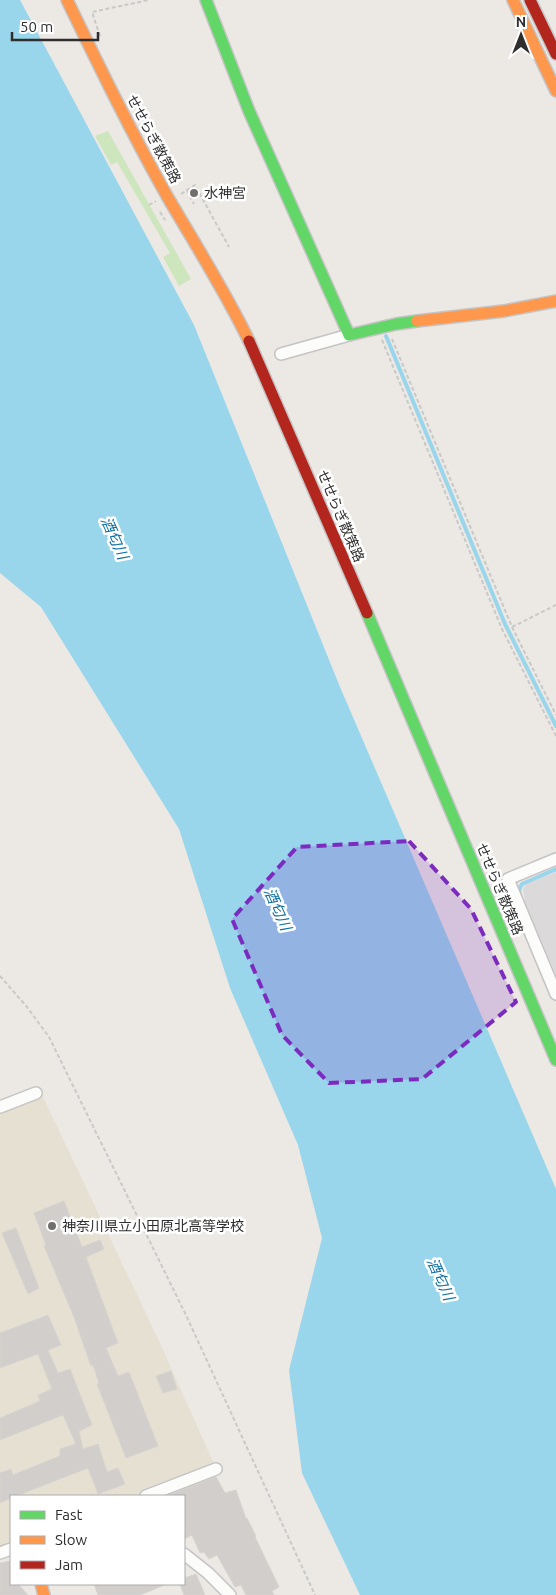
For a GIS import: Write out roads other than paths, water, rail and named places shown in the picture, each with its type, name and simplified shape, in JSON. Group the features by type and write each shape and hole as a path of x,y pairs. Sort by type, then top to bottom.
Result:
{"street":[{"name":"せせらぎ散策路","path":"67,0 111,90 166,194 214,275 260,363 393,672 556,1060"},
{"path":"206,0 249,111 349,334"},
{"path":"513,0 556,91"},
{"path":"530,0 556,54"},
{"path":"281,354 349,334 382,327 504,311 556,301"},
{"path":"556,859 508,879 556,994"},
{"path":"0,1107 36,1092"},
{"path":"149,1495 216,1469"},
{"path":"185,1555 208,1573 230,1595"}],"water":[{"name":"酒匂川","path":"0,0 20,0 194,325 340,687 556,1189 556,1595 360,1595 302,1473 289,1370 322,1238 298,1145 230,988 179,829 41,607 0,573"}],"waterway":[{"path":"386,336 505,624 556,726"},
{"path":"520,896 519,890 522,884 556,869"}],"place":[{"name":"水神宮","path":"194,193"},
{"name":"神奈川県立小田原北高等学校","path":"52,1226"}]}
